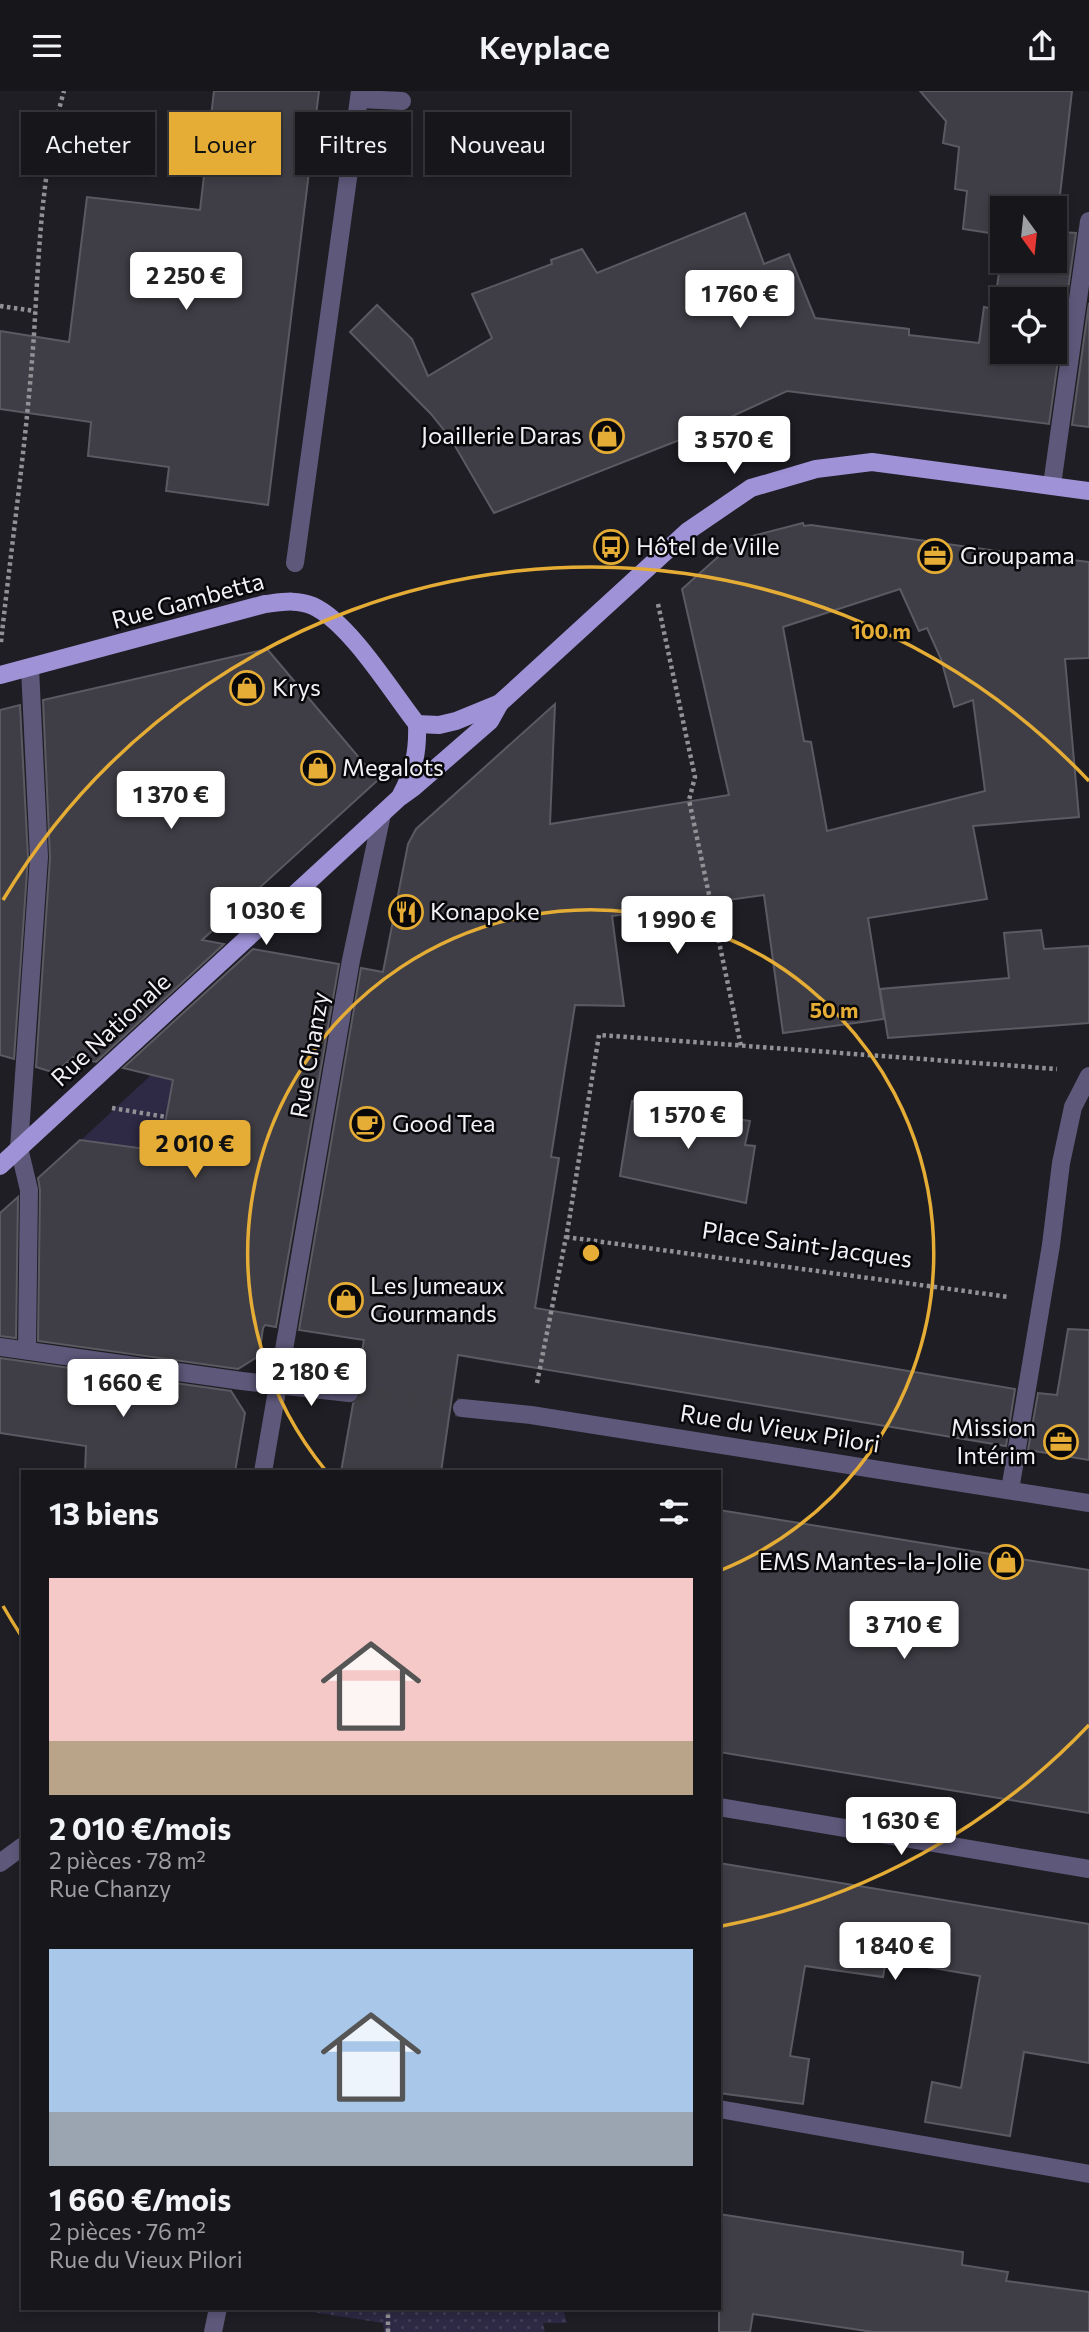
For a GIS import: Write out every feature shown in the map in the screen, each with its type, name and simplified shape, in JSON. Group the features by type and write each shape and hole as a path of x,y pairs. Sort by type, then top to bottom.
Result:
{"main road":[{"path":"399,798 414,768 417,755 417,724 439,725 456,722 500,703 688,531 751,488 816,469 872,462 1089,491"},
{"name":"Rue Gambetta","path":"0,675 265,604 293,601 313,607 338,623 417,724"},
{"name":"Rue Nationale","path":"0,1166 399,798 490,721 500,703"}],"street":[{"path":"295,562 359,95 402,101"},
{"path":"1052,485 1089,221"},
{"path":"27,1350 29,1190 19,1148 39,857 30,668"},
{"name":"Rue Chanzy","path":"263,1470 351,960 382,814"},
{"path":"1010,1490 1042,1301 1061,1163 1073,1107 1089,1076"},
{"path":"0,1346 349,1393"},
{"name":"Rue du Vieux Pilori","path":"462,1408 531,1415 1089,1503"},
{"path":"721,1807 1089,1869"},
{"path":"0,1863 21,1847"},
{"path":"721,2109 1089,2174"},
{"path":"213,2332 218,2310"}],"path":[{"path":"0,650 35,311 43,194 55,121 64,91"},
{"path":"0,306 35,311"},
{"path":"650,565 695,777 689,800 741,1045"},
{"path":"531,1415 566,1237 599,1035 1063,1069"},
{"path":"70,1101 166,1117"},
{"name":"Place Saint-Jacques","path":"566,1237 1042,1301"},
{"path":"388,2310 388,2332"}],"shaded area":[{"path":"151,1075 173,1080 160,1151 80,1141"},
{"path":"299,2310 564,2310 567,2323 543,2323 545,2332 384,2332 383,2323"}],"building":[{"path":"214,91 319,91 316,112 295,112 295,175 309,175 268,505 166,491 169,467 88,456 91,422 0,409 0,331 69,342 87,197 200,210 204,175 281,175 281,112 212,112"},
{"path":"920,91 1072,91 1060,195 1065,196 990,196 990,233 963,229 967,191 955,189 959,147 943,143 946,121"},
{"path":"745,213 764,264 789,254 815,318 909,329 909,335 979,343 984,307 990,308 990,364 1057,364 1049,424 787,391 687,437 494,513 451,439 431,414 350,332 377,305 412,339 428,376 492,338 472,294 552,264 551,260 582,249 597,273"},
{"path":"1068,232 1076,233 1067,297 1067,287 997,287 999,273 1068,273"},
{"path":"1089,303 1089,427 1072,425"},
{"path":"803,523 804,526 1089,562 1089,658 1065,659 1079,817 973,826 987,899 868,918 884,1019 783,1033 764,895 612,916 624,1006 575,1005 551,1157 559,1158 535,1308 1015,1389 1006,1446 458,1355 441,1470 341,1470 353,1404 360,1395 356,1384 364,1340 299,1330 361,968 383,972 408,844 416,829 555,704 550,824 729,795 682,589 737,540","holes":["900,589 919,631 927,628 941,659 954,707 973,700 985,791 827,831 811,742 804,741 783,627"]},
{"path":"267,649 378,780 202,940 224,944 96,1062 73,1057 55,1073 36,1067 50,858 43,700"},
{"path":"20,705 28,857 14,1059 0,1055 0,710"},
{"path":"1041,930 1044,949 1089,946 1089,1023 888,1038 880,989 1009,978 1004,933"},
{"path":"253,949 339,964 276,1327 265,1325 259,1356 238,1369 38,1341 38,1178 80,1140 160,1151 173,1080 123,1068"},
{"path":"632,1101 750,1121 745,1145 755,1146 746,1203 620,1176"},
{"path":"18,1197 16,1338 0,1336 0,1213"},
{"path":"1068,1329 1089,1330 1089,1460 1028,1450 1038,1393 1057,1395"},
{"path":"0,1358 231,1391 245,1413 235,1470 85,1470 86,1446 0,1433"},
{"path":"721,1510 1089,1570 1089,1813 721,1752"},
{"path":"721,1863 1089,1924 1089,2063 1024,2052 1010,2136 925,2122 932,2082 961,2088 980,1976 886,1960 883,1977 805,1966 790,2056 809,2059 803,2104 721,2093"},
{"path":"721,2214 963,2252 962,2265 1008,2272 1006,2281 1089,2292 1089,2332 873,2332 753,2314 750,2332 719,2332"}],"tunnel":[{"path":"349,1393 462,1408"}],"place":[{"name":"Joaillerie Daras","path":"607,436"},
{"name":"Hôtel de Ville","path":"611,547"},
{"name":"Groupama","path":"935,556"},
{"name":"Krys","path":"247,688"},
{"name":"Megalots","path":"318,768"},
{"name":"Konapoke","path":"406,912"},
{"name":"Good Tea","path":"367,1124"},
{"name":"Les Jumeaux Gourmands","path":"346,1300"},
{"name":"Mission Intérim","path":"1061,1442"},
{"name":"EMS Mantes-la-Jolie","path":"1006,1562"}]}
